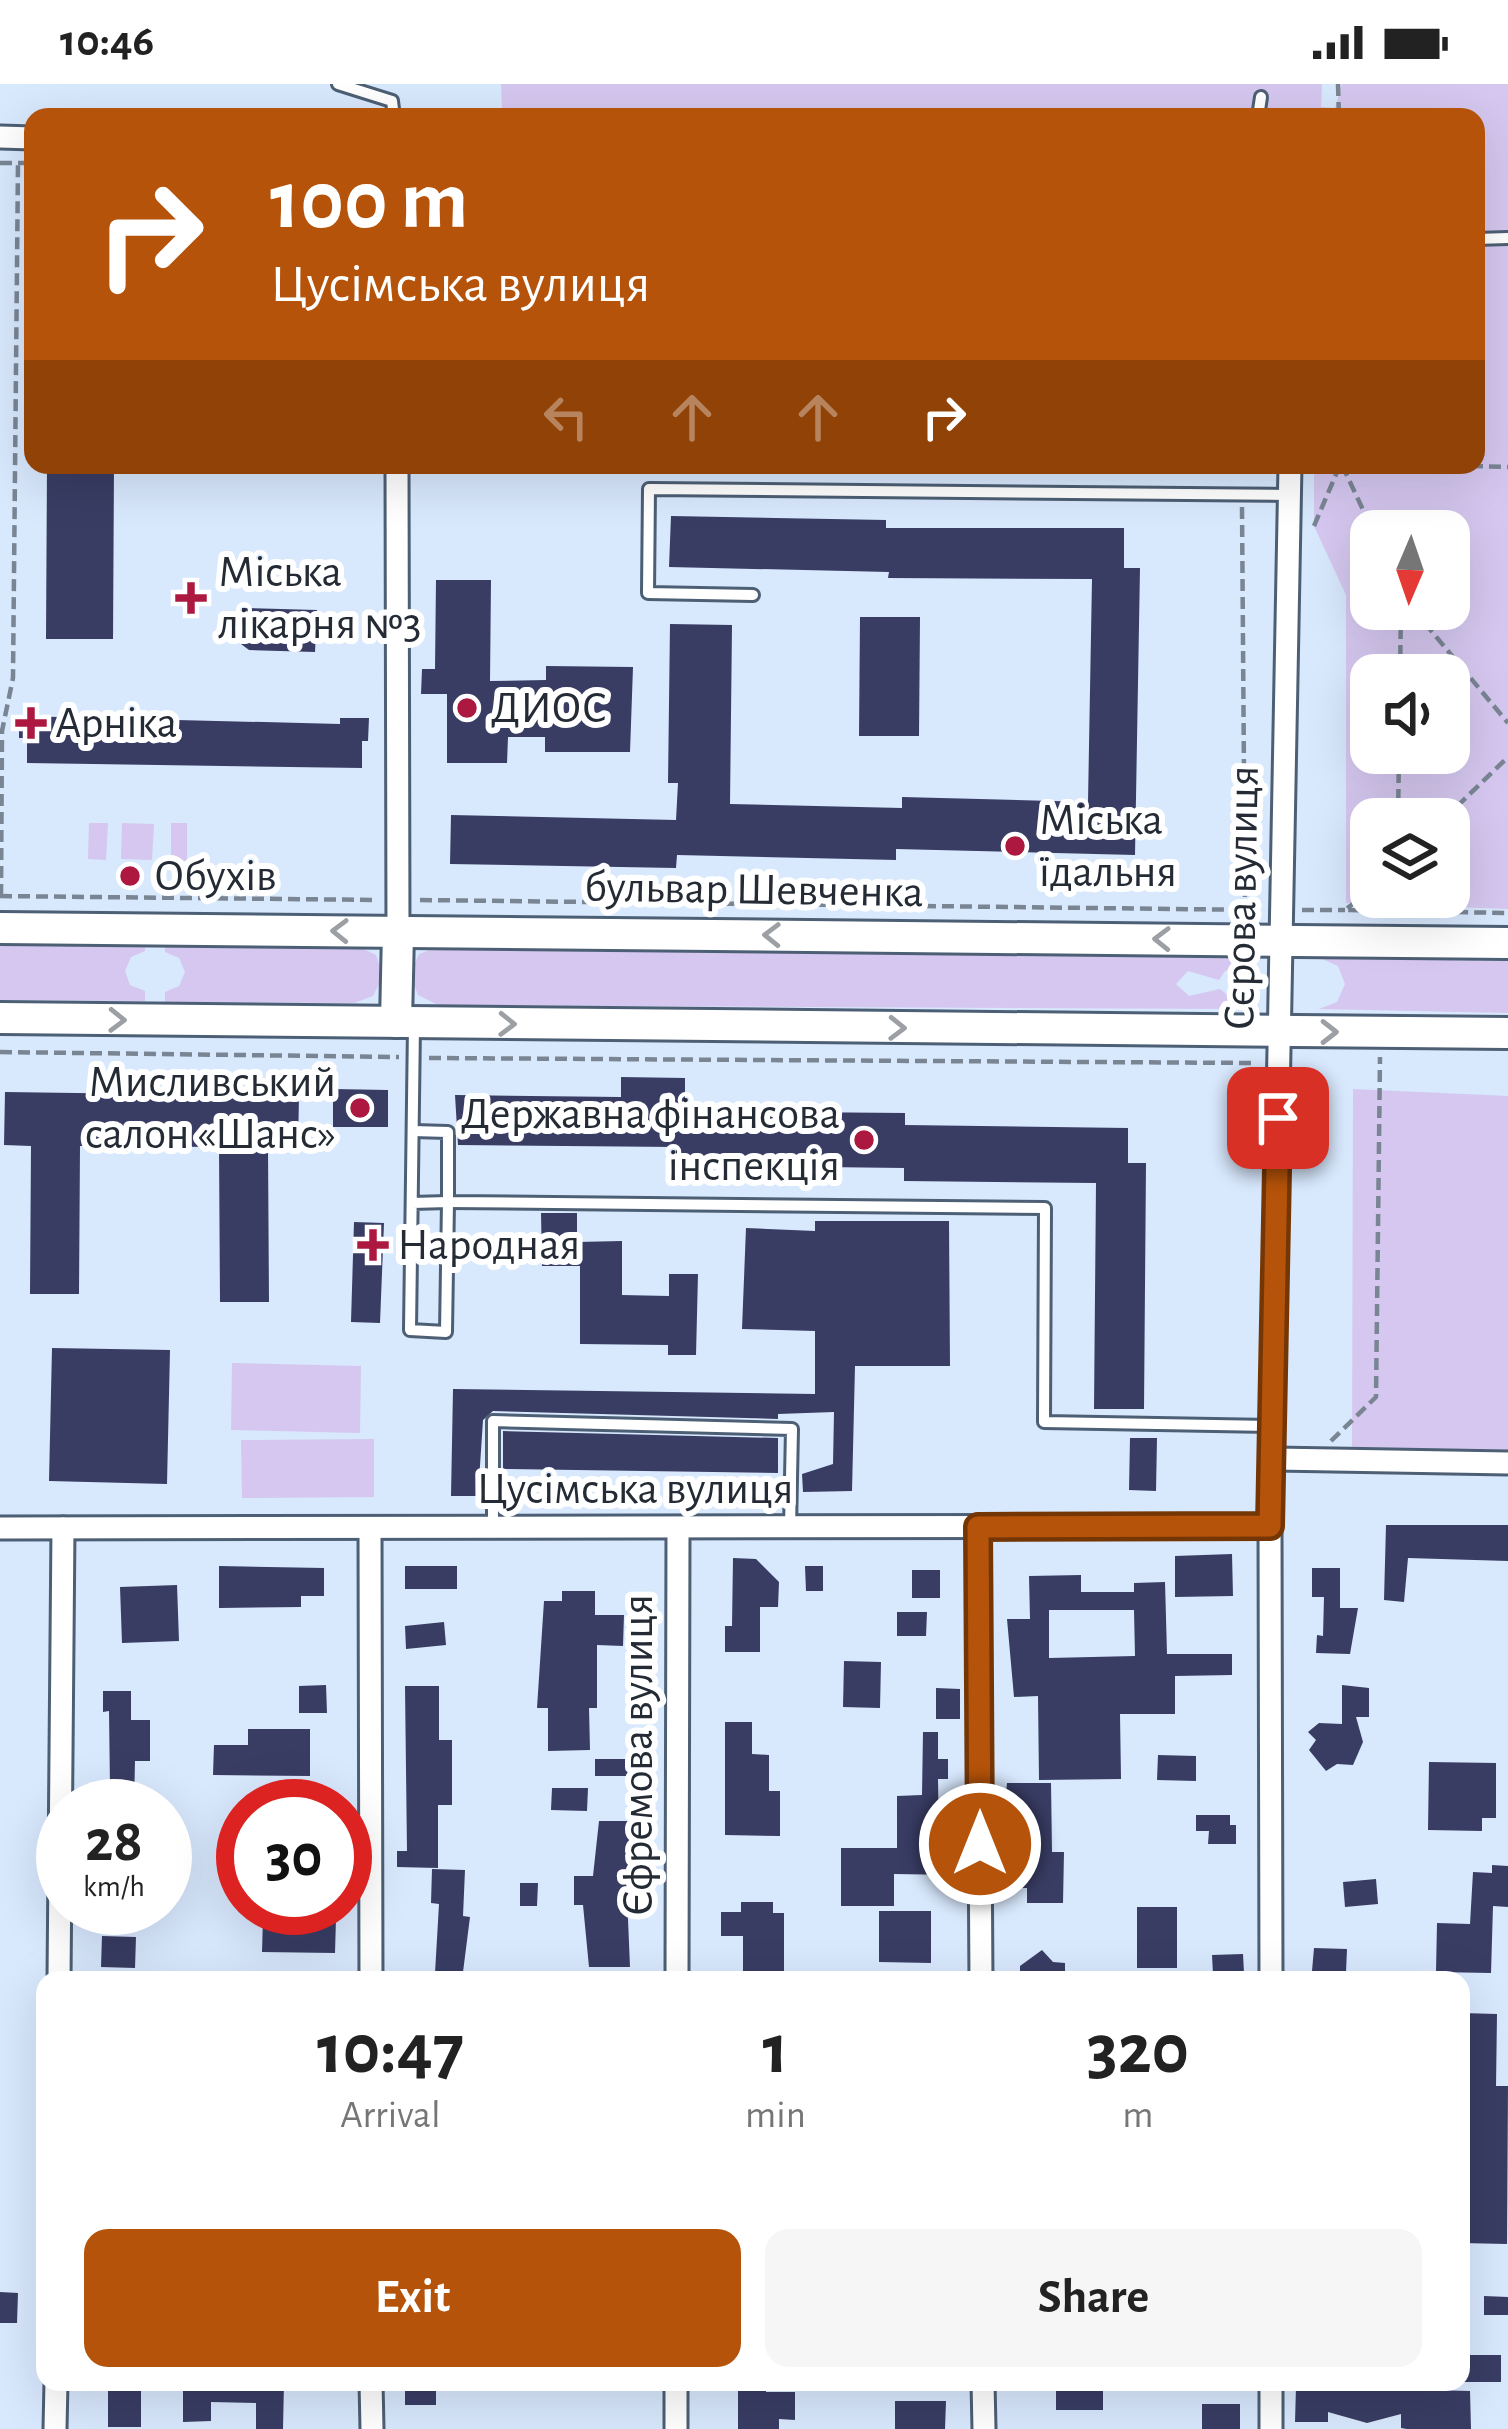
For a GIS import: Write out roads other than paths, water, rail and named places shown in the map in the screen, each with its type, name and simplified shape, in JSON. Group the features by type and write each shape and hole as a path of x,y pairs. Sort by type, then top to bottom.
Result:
{"main road":[{"name":"бульвар Шевченка","path":"0,928 398,932 1280,925 1508,944"},
{"path":"398,932 405,1022"},
{"path":"0,1018 1508,1033"}],"street":[{"path":"397,474 398,932"},
{"name":"Сєрова вулиця","path":"1271,1971 1270,1526 1275,1459 1290,474"},
{"path":"1275,1459 1508,1462"},
{"name":"Цусімська вулиця","path":"0,1528 1270,1526"},
{"path":"978,1527 981,1971"},
{"path":"59,1971 63,1528"},
{"path":"370,1528 370,1971"},
{"name":"Єфремова вулиця","path":"677,1971 678,1530"},
{"path":"55,2429 56,2391"},
{"path":"371,2391 372,2429"},
{"path":"676,2391 676,2429"},
{"path":"983,2391 984,2429"},
{"path":"1271,2391 1271,2429"}],"lane":[{"path":"338,84 392,101 393,108"},
{"path":"1259,108 1261,97"},
{"path":"753,595 648,593 649,489 1290,495"},
{"path":"405,1022 414,1058 410,1330 446,1332 448,1132 413,1131"},
{"path":"412,1203 1045,1208 1044,1422 1274,1426"},
{"path":"493,1528 493,1421 792,1429 790,1528"}],"place":[{"name":"Міська лікарня №3","path":"191,598"},
{"name":"ДИОС","path":"467,708"},
{"name":"Арніка","path":"31,723"},
{"name":"Міська їдальня","path":"1015,846"},
{"name":"Обухів","path":"130,876"},
{"name":"Мисливський салон «Шанс»","path":"360,1108"},
{"name":"Державна фінансова інспекція","path":"864,1140"},
{"name":"Народная","path":"373,1245"}]}
